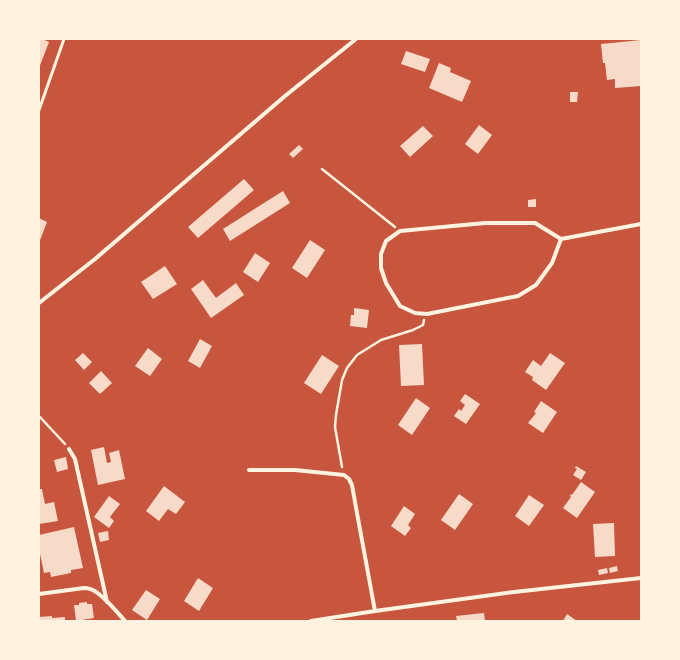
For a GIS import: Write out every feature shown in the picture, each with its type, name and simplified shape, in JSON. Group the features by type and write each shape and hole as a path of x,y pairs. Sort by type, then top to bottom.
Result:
{"street":[{"path":"39,303 95,259 285,96 356,39"},
{"path":"561,239 552,263 536,285 518,296 427,314 415,313 400,306 386,283 381,268 381,254 386,241 400,231 485,223 535,223 561,239 641,224"},
{"path":"69,448 75,459 108,602"},
{"path":"248,470 295,470 344,475 349,479 352,485 375,611"},
{"path":"311,621 514,592 641,578"},
{"path":"39,594 91,588 108,602 125,621"}],"lane":[{"path":"39,110 64,39"}],"path":[{"path":"322,169 400,231"},
{"path":"344,475 335,427 342,380 347,368 357,355 381,340 422,326 427,314"},
{"path":"39,416 69,448"}],"building":[{"path":"39,39 49,42 39,68"},
{"path":"641,40 641,86 615,88 615,79 607,80 601,44"},
{"path":"406,51 430,59 425,72 401,64"},
{"path":"439,63 451,68 450,72 471,81 462,102 429,88"},
{"path":"570,92 578,92 577,102 570,102"},
{"path":"479,125 492,135 478,154 465,144"},
{"path":"423,126 433,136 410,157 400,146"},
{"path":"299,145 303,149 293,158 289,154"},
{"path":"244,179 254,190 198,238 188,227"},
{"path":"283,191 290,203 230,241 223,229"},
{"path":"536,199 536,207 528,207 528,200"},
{"path":"39,218 47,222 39,243"},
{"path":"310,240 325,250 307,278 292,268"},
{"path":"255,253 270,263 258,282 243,272"},
{"path":"165,266 177,284 153,299 141,282"},
{"path":"203,280 216,298 236,283 244,295 211,318 191,289"},
{"path":"354,308 369,310 367,328 350,326 351,315 354,315"},
{"path":"200,339 212,346 200,368 188,361"},
{"path":"422,344 424,385 401,386 399,345"},
{"path":"148,348 162,359 150,376 135,366"},
{"path":"83,353 92,362 84,370 75,360"},
{"path":"550,353 565,363 546,390 532,380 533,377 525,372 533,360 541,366"},
{"path":"322,355 339,366 321,394 304,383"},
{"path":"101,371 112,383 100,394 89,383"},
{"path":"465,394 480,404 466,424 454,416 459,409 461,411 465,405 460,401"},
{"path":"416,398 430,408 412,435 398,425"},
{"path":"541,401 557,412 543,433 528,423 536,413 534,412"},
{"path":"104,447 107,463 111,462 109,453 119,450 125,479 98,485 91,450"},
{"path":"66,457 68,469 57,472 54,460"},
{"path":"576,466 586,472 581,480 573,475 577,469 575,468"},
{"path":"581,482 595,492 577,518 563,508 571,497 571,494 572,495"},
{"path":"164,486 185,502 176,514 168,509 159,521 146,511"},
{"path":"39,489 42,489 45,504 54,502 58,521 39,524"},
{"path":"459,494 473,504 455,530 441,520"},
{"path":"529,495 544,505 529,526 515,516"},
{"path":"109,496 120,504 110,517 114,521 109,528 94,517"},
{"path":"404,506 415,514 408,525 411,528 405,536 391,526"},
{"path":"614,523 615,556 595,557 593,524"},
{"path":"74,527 83,568 71,570 71,573 51,577 50,572 44,573 39,549 39,535"},
{"path":"108,531 109,540 100,542 98,533"},
{"path":"617,566 618,571 610,573 609,568"},
{"path":"607,568 608,573 599,575 598,570"},
{"path":"198,578 213,588 199,611 184,601"},
{"path":"146,590 160,599 147,620 132,610"},
{"path":"87,602 87,604 92,604 94,618 76,621 74,605"},
{"path":"484,613 485,621 457,621 456,616"},
{"path":"567,614 577,621 563,621"},
{"path":"52,616 52,618 65,617 65,621 39,621 39,617"}]}
